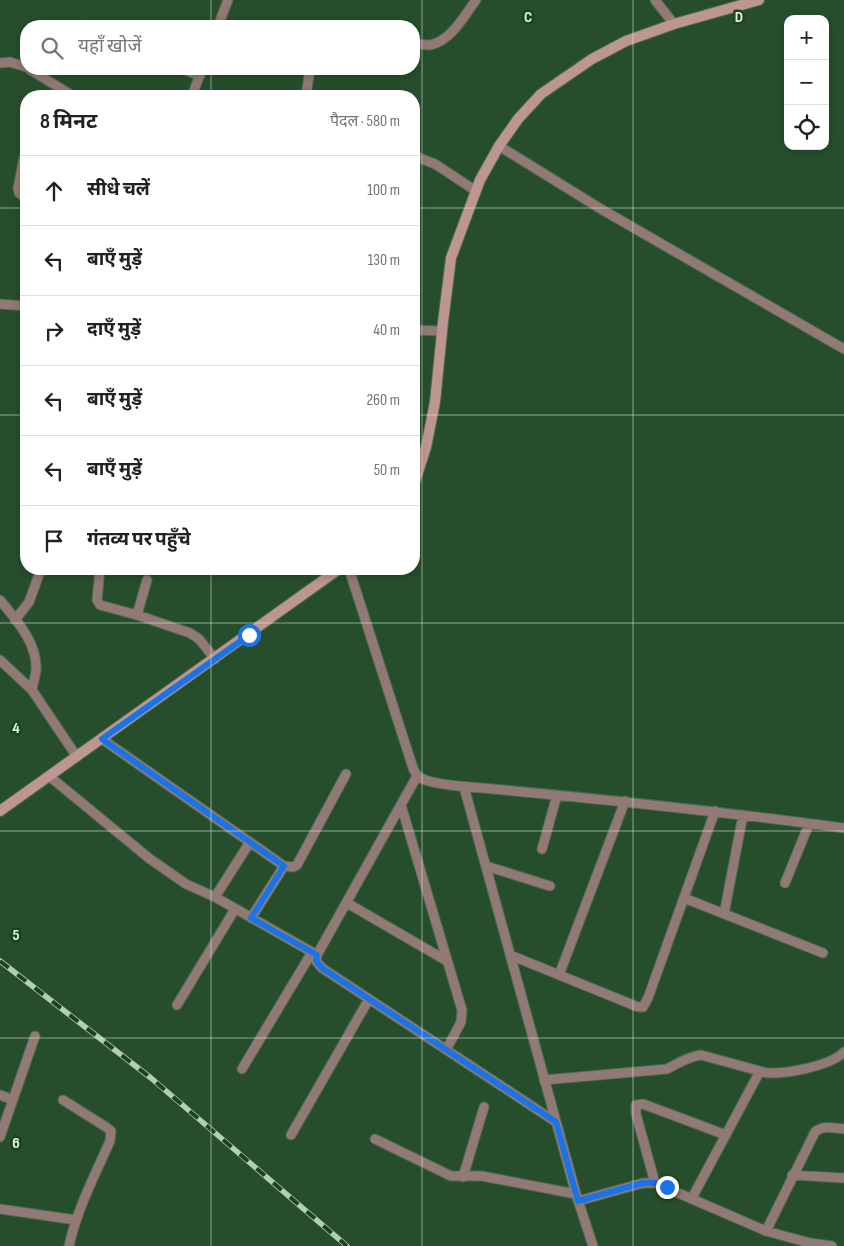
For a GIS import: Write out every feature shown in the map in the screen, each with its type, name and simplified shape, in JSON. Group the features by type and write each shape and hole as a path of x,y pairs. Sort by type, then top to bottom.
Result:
{"street":[{"path":"220,20 228,0"},
{"path":"420,44 429,45 441,42 456,27 476,0"},
{"path":"656,0 674,24"},
{"path":"420,466 426,447 435,402 452,258 480,180 499,146 518,119 542,94 592,59 626,41 674,24 758,0"},
{"path":"0,63 10,62 20,65"},
{"path":"39,75 63,90"},
{"path":"194,90 200,75"},
{"path":"307,90 309,75"},
{"path":"499,146 601,209 844,349"},
{"path":"420,158 435,164 476,191"},
{"path":"20,177 18,188 20,194"},
{"path":"0,304 20,306"},
{"path":"420,330 442,331"},
{"path":"15,620 32,596 39,575"},
{"path":"99,575 98,603 196,636 214,659"},
{"path":"0,811 331,575"},
{"path":"351,575 410,759 417,776 424,780 464,786 715,811 844,828"},
{"path":"137,615 146,580"},
{"path":"0,600 29,638 35,656 36,670 32,690"},
{"path":"0,660 32,690 77,757"},
{"path":"102,739 284,866 293,867 297,864 346,774"},
{"path":"49,776 150,859 186,884 215,897 315,954"},
{"path":"242,1068 347,903 417,776"},
{"path":"464,786 577,1198 593,1246"},
{"path":"542,849 557,795"},
{"path":"559,975 625,801"},
{"path":"401,805 463,1016 446,1050"},
{"path":"510,955 638,1007 643,1007 648,998 715,811"},
{"path":"724,914 743,815"},
{"path":"785,883 809,824"},
{"path":"215,897 250,842"},
{"path":"251,918 284,866"},
{"path":"486,866 550,886"},
{"path":"684,898 823,953"},
{"path":"347,903 448,960"},
{"path":"177,1005 235,908"},
{"path":"315,954 318,965 556,1122"},
{"path":"291,1135 369,999"},
{"path":"0,1137 35,1036"},
{"path":"544,1080 667,1069 682,1060 701,1055 775,1074 792,1072 832,1061 844,1052"},
{"path":"692,1198 760,1071"},
{"path":"0,1095 13,1100"},
{"path":"63,1100 111,1131 110,1141 76,1220 69,1246"},
{"path":"655,1183 636,1114 636,1105 643,1104 726,1134"},
{"path":"463,1177 484,1107"},
{"path":"766,1231 792,1175 815,1132 819,1128 825,1127 844,1129"},
{"path":"375,1139 451,1176 482,1176 577,1198 643,1183 655,1183 766,1231 810,1243 832,1246"},
{"path":"792,1175 844,1178"},
{"path":"0,1209 76,1220"}],"railway":[{"path":"0,961 151,1078 347,1246"}],"route":[{"path":"249,635 102,739 284,866 251,918 317,955 316,961 322,968 556,1122 578,1201 643,1183 655,1183 667,1187"}]}
